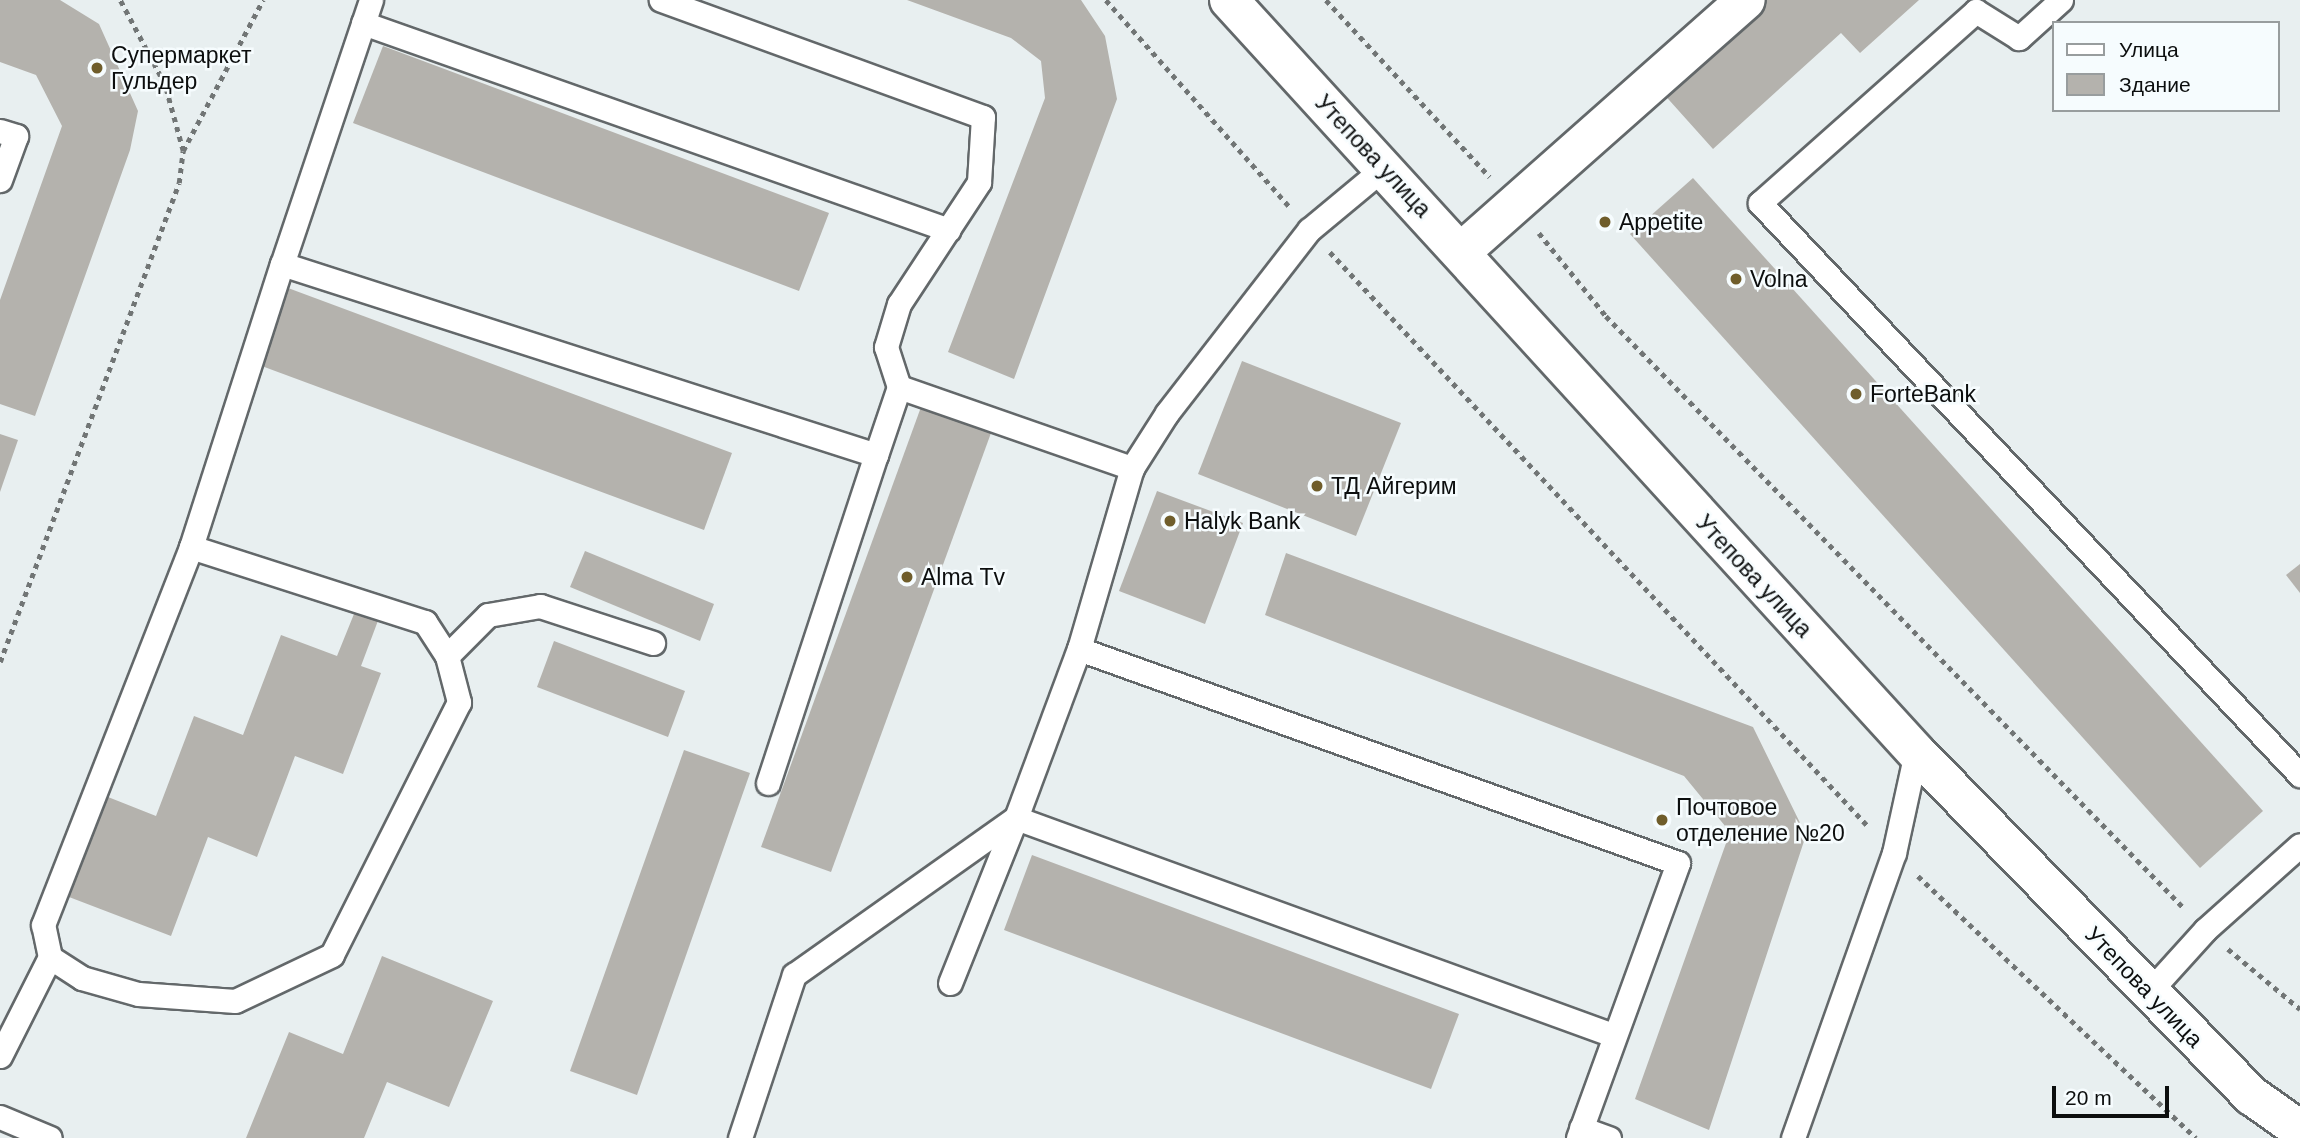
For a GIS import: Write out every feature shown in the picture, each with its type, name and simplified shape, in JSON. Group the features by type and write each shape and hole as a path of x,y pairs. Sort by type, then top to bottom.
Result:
{"street":[{"name":"Утепова улица","path":"1229,0 1385,167 1916,752 2252,1096 2300,1130"},
{"path":"1461,252 1746,0"}],"lane":[{"path":"0,1056 50,957 43,925 191,547 371,0"},
{"path":"661,0 983,117 979,182 898,304 886,347 899,387 768,783"},
{"path":"2061,0 2019,38 1976,11 1760,203 2300,775"},
{"path":"363,23 949,230"},
{"path":"0,131 16,136 0,180"},
{"path":"950,983 1016,818 1079,649 1132,468 1167,413 1309,230 1385,167"},
{"path":"282,264 876,455"},
{"path":"899,387 1132,468"},
{"path":"50,957 82,978 138,994 235,1001 332,955 459,702 447,656 425,622 191,547"},
{"path":"447,656 488,615 540,606 653,643"},
{"path":"1079,649 1678,863 1579,1133 1609,1138"},
{"path":"1793,1138 1894,853 1916,752"},
{"path":"1016,818 1614,1035"},
{"path":"740,1138 794,975 1016,818"},
{"path":"2149,992 2205,930 2300,845"},
{"path":"0,1117 50,1138"}],"path":[{"path":"120,0 166,85 183,151"},
{"path":"0,662 179,183 183,151 263,0"},
{"path":"1106,0 1309,230 1894,853 2196,1138"},
{"path":"1326,0 1515,204 1606,316 2205,930 2300,1009"}],"building":[{"path":"0,0 60,0 99,24 138,111 130,150 35,416 0,404 0,300 62,126 36,75 0,62"},
{"path":"907,0 1081,0 1105,36 1117,99 1014,379 948,352 1045,98 1041,61 1011,38"},
{"path":"1762,0 1919,0 1860,53 1841,33 1713,149 1661,91"},
{"path":"383,46 829,213 799,291 353,123"},
{"path":"1693,178 2263,811 2200,868 1630,234"},
{"path":"288,288 732,453 704,530 259,365"},
{"path":"1242,361 1401,423 1356,536 1198,474"},
{"path":"921,407 991,433 831,872 761,847"},
{"path":"0,434 18,440 0,492"},
{"path":"1157,491 1243,523 1205,624 1119,591"},
{"path":"585,551 714,604 700,641 570,587"},
{"path":"1286,553 1753,727 1806,835 1709,1130 1635,1099 1730,832 1684,776 1265,615"},
{"path":"2300,564 2300,593 2286,575"},
{"path":"356,609 379,618 361,666 381,673 343,774 295,756 257,857 208,837 171,936 69,897 108,797 156,816 194,716 243,735 281,635 337,656"},
{"path":"554,641 685,691 668,737 537,687"},
{"path":"684,750 750,773 637,1095 570,1071"},
{"path":"1032,855 1459,1014 1431,1089 1004,930"},
{"path":"382,956 493,1001 449,1107 387,1082 364,1138 246,1138 289,1032 343,1054"}],"place":[{"name":"Супермаркет Гульдер","path":"97,68"},
{"name":"Appetite","path":"1605,222"},
{"name":"Volna","path":"1736,279"},
{"name":"ForteBank","path":"1856,394"},
{"name":"ТД Айгерим","path":"1317,486"},
{"name":"Halyk Bank","path":"1170,521"},
{"name":"Alma Tv","path":"907,577"},
{"name":"Почтовое отделение №20","path":"1662,820"}]}
